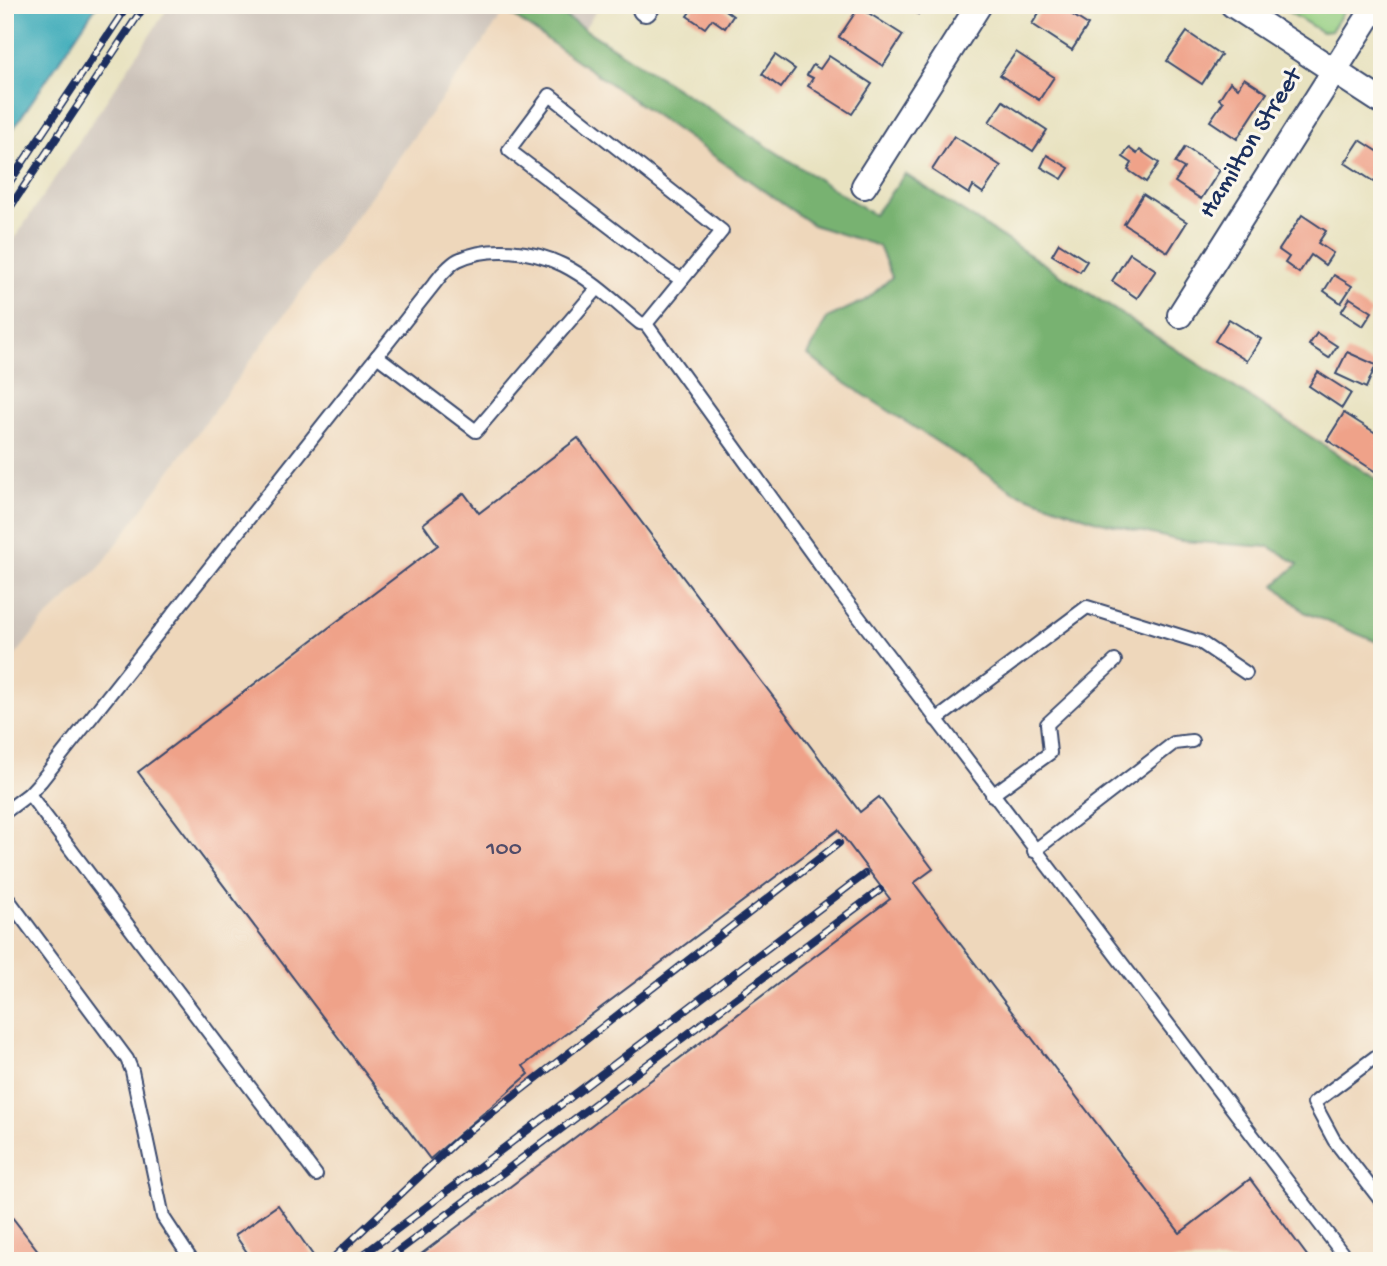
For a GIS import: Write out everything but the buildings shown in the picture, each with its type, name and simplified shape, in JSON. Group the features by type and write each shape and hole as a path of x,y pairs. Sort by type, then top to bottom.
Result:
{"street":[{"path":"864,186 979,5"},
{"path":"1233,5 1382,102"},
{"name":"Hamilton Street","path":"1180,315 1376,5"}],"lane":[{"path":"646,324 722,231 550,95 509,149 681,279"},
{"path":"5,812 29,794 442,274 456,261 471,255 503,251 541,256 562,265 640,323 646,324 833,583 1348,1261"},
{"path":"377,356 476,430 597,289"},
{"path":"936,720 1087,607 1200,642 1246,673"},
{"path":"992,795 1050,754 1047,724 1115,662"},
{"path":"1034,850 1174,743 1192,741"},
{"path":"29,794 316,1175"},
{"path":"5,895 127,1059 132,1071 163,1217 192,1261"},
{"path":"1382,1052 1314,1103 1334,1140 1382,1202"}],"shaded area":[{"path":"170,5 510,5 100,567 42,622 5,669 5,253"},
{"path":"510,5 547,5 874,215 905,174 1382,479 1382,1261 5,1261 5,669 42,622 100,567"},
{"path":"547,5 600,5 584,29"}],"green space":[{"path":"510,5 547,5 874,215 905,174 1382,483 1382,644 1304,612 1275,585 1298,564 1270,547 1181,541 1097,521 1015,492 833,375 808,355 827,318 866,300 892,277 879,246 813,225 506,11"},
{"path":"1277,5 1348,5 1331,31 1322,32"}],"water":[{"path":"5,5 97,5 5,141"}],"railway":[{"path":"5,189 128,5"},
{"path":"5,215 145,5"},
{"path":"330,1261 462,1136 839,843"},
{"path":"355,1261 865,874"},
{"path":"385,1261 880,890"}]}
